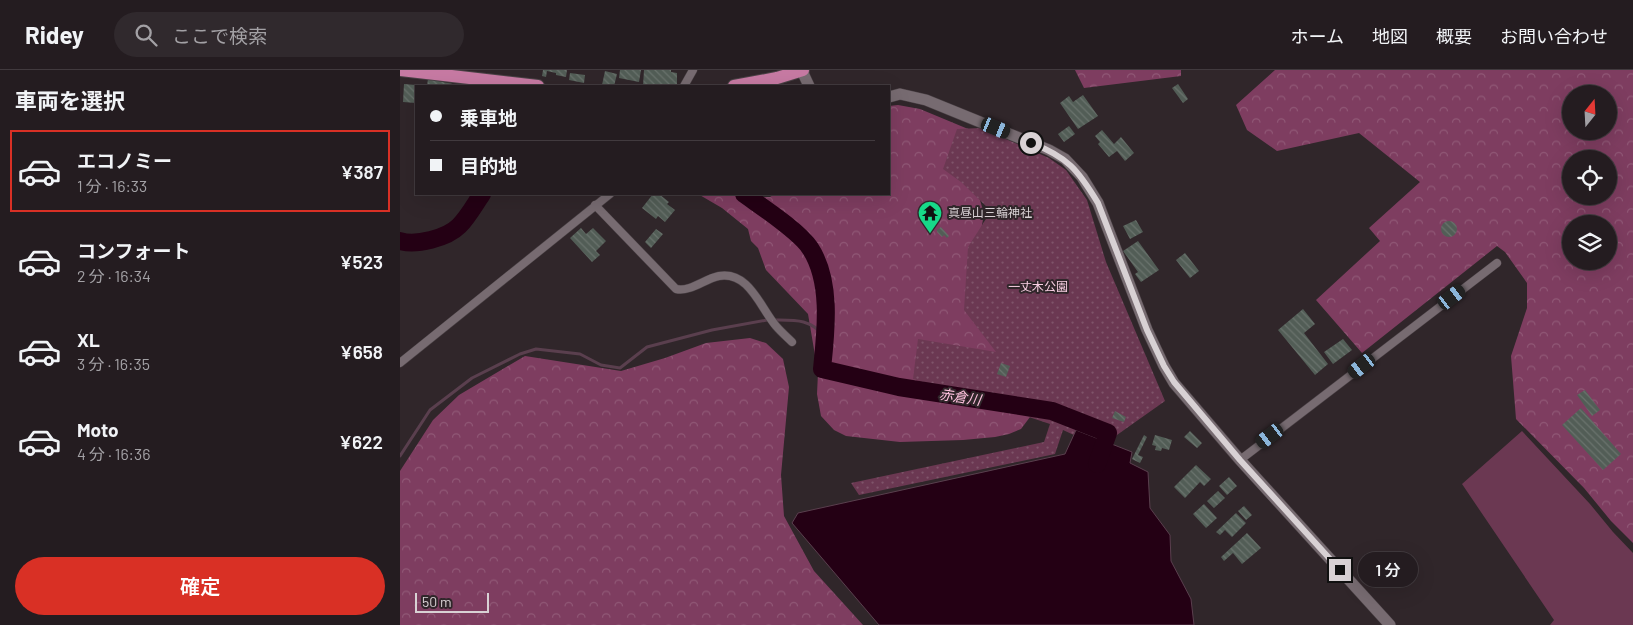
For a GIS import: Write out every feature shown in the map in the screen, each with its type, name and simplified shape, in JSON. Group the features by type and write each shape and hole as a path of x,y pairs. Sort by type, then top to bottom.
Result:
{"main road":[{"path":"400,70 529,85"},
{"path":"739,85 776,78 802,70"}],"street":[{"path":"685,85 693,70"},
{"path":"802,70 809,85"},
{"path":"890,97 900,94 926,100 1049,150 1065,159 1082,177 1098,203 1129,285 1164,366 1174,382 1240,460 1390,625"},
{"path":"400,363 609,195"},
{"path":"595,206 676,289 683,290 717,276 729,275 741,280 752,290 775,325 792,342"},
{"path":"1240,460 1497,262"}],"green space":[{"path":"1075,70 1181,70 1181,76 1084,88"},
{"path":"1275,70 1633,70 1633,543 1611,521 1584,488 1516,419 1511,356 1527,308 1527,283 1505,252 1497,246 1362,353 1316,300 1380,241 1369,228 1420,182 1359,133 1277,151 1247,130 1236,105"},
{"path":"898,105 920,109 1009,146 978,193 984,214 980,236 1042,401 1021,429 1009,434 963,440 900,442 846,436 834,430 821,416 817,394 818,373 808,314 766,270 758,248 751,241 748,229 722,208 700,195 770,197 773,195 890,195 890,106"},
{"name":"一丈木公園","path":"981,128 1049,158 1066,170 1087,200 1106,262 1165,401 1100,447 1063,430 1055,454 859,495 851,483 1044,442 1050,424 913,379 918,339 996,352 964,310 968,247 991,211 961,182 943,169 957,129"},
{"path":"750,338 766,343 783,359 789,387 781,475 784,516 814,571 863,625 400,625 400,471 433,420 459,395 525,356 621,371 706,343"},
{"path":"1522,431 1633,553 1633,625 1550,625 1554,620 1462,484"}],"shaded area":[{"path":"1076,430 1132,452 1130,463 1148,472 1150,508 1170,535 1171,561 1191,599 1194,625 879,625 792,523 798,513 1065,454"}],"building":[{"path":"543,70 567,70 566,77 547,71 546,77 542,76"},
{"path":"620,70 641,70 639,82 619,78"},
{"path":"644,70 671,70 671,72 677,73 677,85 643,85"},
{"path":"605,71 617,74 614,85 602,85"},
{"path":"570,73 585,75 584,83 569,80"},
{"path":"428,79 453,84 452,85 427,85"},
{"path":"404,84 416,85 415,103 403,102"},
{"path":"1178,84 1188,99 1183,103 1172,88"},
{"path":"1083,95 1098,116 1078,129 1060,103 1069,96 1073,102"},
{"path":"1069,126 1075,134 1064,142 1058,134"},
{"path":"1102,130 1114,144 1121,137 1134,153 1125,161 1117,151 1109,157 1098,144 1100,142 1095,136"},
{"path":"652,195 660,195 675,210 665,222 658,216 656,219 642,208"},
{"path":"1136,220 1143,232 1130,239 1123,226"},
{"path":"1449,221 1457,229 1449,237 1441,229"},
{"path":"941,227 949,236 947,238 944,235 942,237 937,232"},
{"path":"581,228 586,234 593,228 606,241 596,251 600,255 592,262 570,238"},
{"path":"656,229 663,234 651,248 645,242"},
{"path":"1138,241 1159,270 1141,282 1135,274 1138,272 1123,251"},
{"path":"1185,253 1199,271 1190,278 1176,260"},
{"path":"1303,309 1315,324 1304,333 1328,364 1315,375 1278,330"},
{"path":"1343,339 1352,350 1333,364 1324,352"},
{"path":"1001,363 1010,366 1006,377 997,374"},
{"path":"1585,390 1600,410 1592,416 1577,395"},
{"path":"1581,408 1621,454 1603,470 1562,425"},
{"path":"1115,411 1126,417 1124,422 1112,418"},
{"path":"1190,431 1202,443 1197,448 1184,437"},
{"path":"1144,435 1147,437 1138,455 1143,457 1140,463 1132,459"},
{"path":"1155,435 1172,440 1169,450 1162,448 1161,451 1155,450 1156,446 1152,445"},
{"path":"1196,465 1211,479 1204,486 1200,482 1185,498 1174,487"},
{"path":"1229,477 1237,486 1227,495 1219,486"},
{"path":"1218,491 1225,498 1214,508 1207,501"},
{"path":"1204,504 1217,518 1206,528 1193,514"},
{"path":"1244,506 1252,515 1246,520 1238,511"},
{"path":"1236,513 1246,523 1232,537 1225,530 1220,535 1216,532"},
{"path":"1247,533 1261,548 1242,564 1233,553 1224,561 1221,557"}],"waterway":[{"name":"赤倉川","path":"400,241 423,242 447,234 459,226 481,195"},
{"name":"赤倉川","path":"745,195 798,234 810,248 817,261 822,275 826,307 822,369 899,387 1052,411 1108,433 1097,464"},
{"path":"400,456 430,410 472,378 520,354 536,349 580,354 601,365 620,368 647,347 712,330 767,320"},
{"path":"775,320 808,323 825,336"}],"place":[{"name":"真昼山三輪神社","path":"930,234"}],"route":[{"path":"1031,143 1065,159 1088,186 1098,203 1147,330 1164,366 1174,382 1206,422 1340,570"}]}
